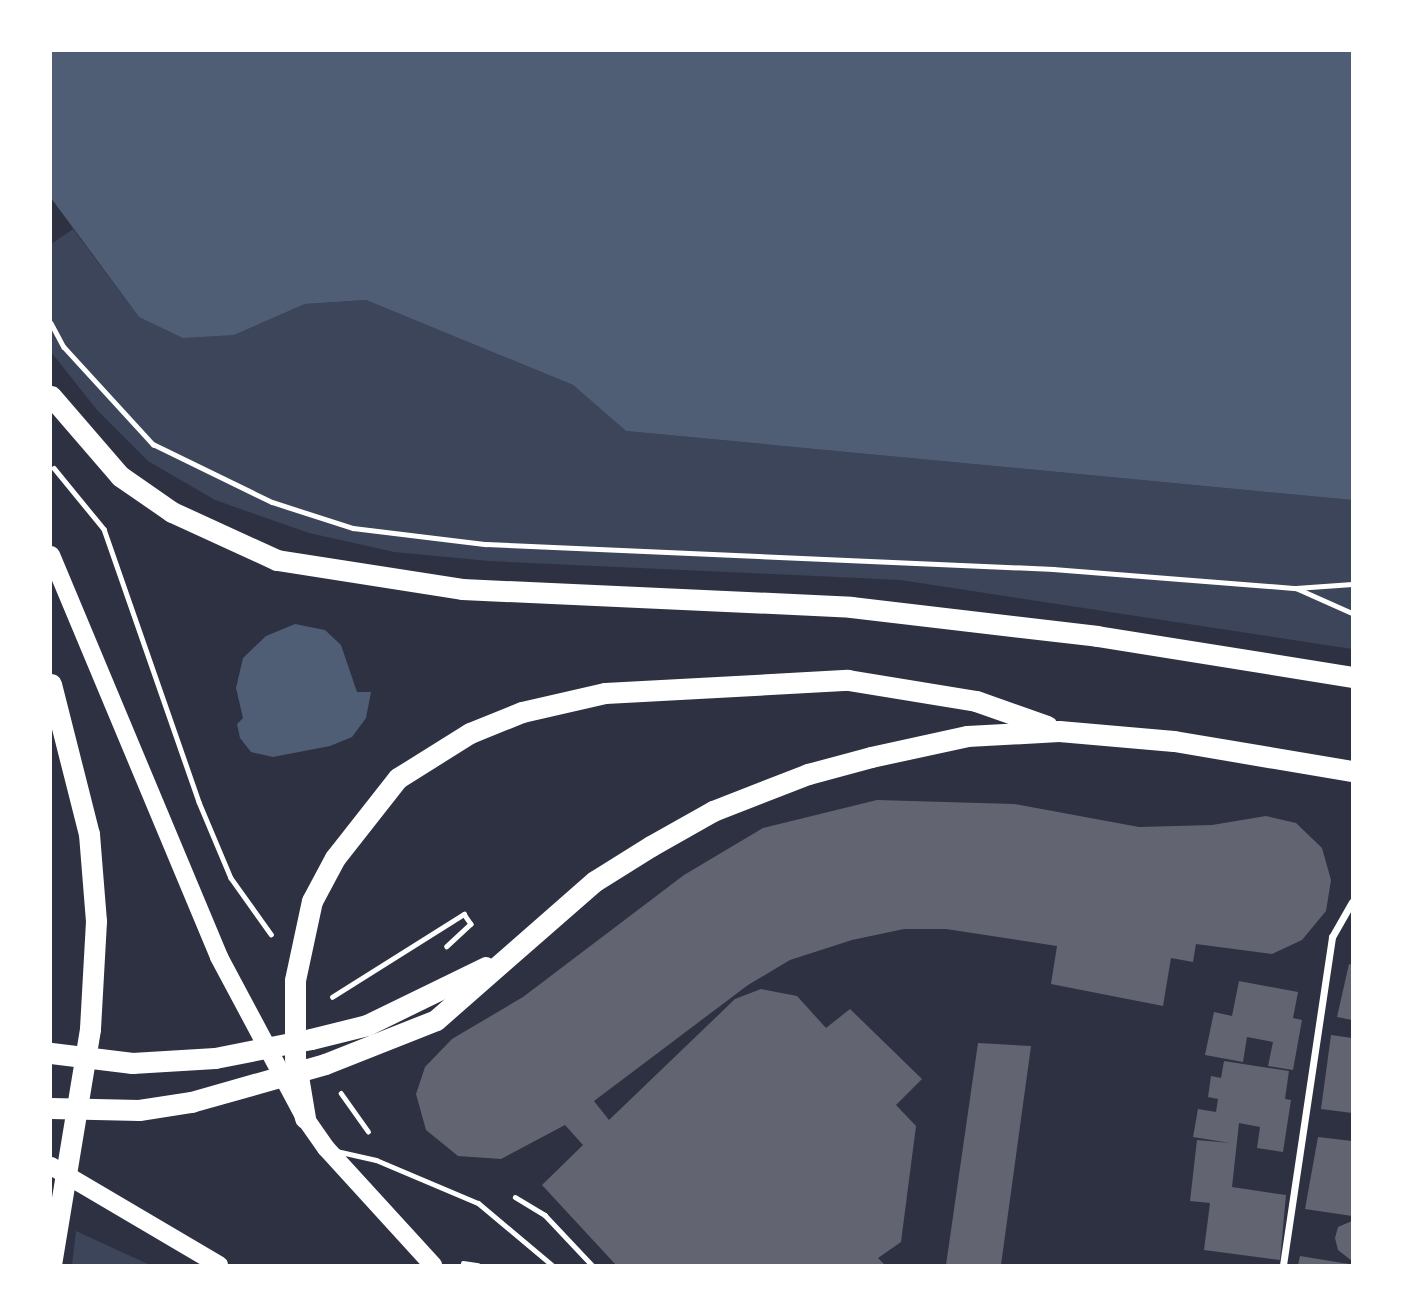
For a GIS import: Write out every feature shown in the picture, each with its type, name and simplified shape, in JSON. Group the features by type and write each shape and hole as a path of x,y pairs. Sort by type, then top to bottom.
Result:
{"highway":[{"path":"51,396 120,476 182,517 277,560 462,589 851,607 1097,636 1352,677"},
{"path":"305,1118 295,1058 295,980 312,901 335,858 398,778 470,733 522,712 605,694 848,680 976,701 1059,731"},
{"path":"51,684 89,834 96,921 90,1029 51,1265"},
{"path":"51,1108 139,1110 191,1102 324,1064 436,1020 596,881 713,811 808,774 870,757 967,737 1059,731 1174,741 1352,771"},
{"path":"51,1053 132,1063 215,1058 367,1024 520,949"}],"main road":[{"path":"51,555 219,957 305,1118 326,1148 433,1265"},
{"path":"51,1166 219,1265"}],"street":[{"path":"1283,1265 1332,937 1352,902"}],"lane":[{"path":"326,1148 376,1160 478,1203 552,1265"}],"path":[{"path":"51,323 72,356 153,443 272,502 353,528 486,544 1011,567 1296,588 1352,584"},
{"path":"54,468 104,529 199,802 231,878 274,940"},
{"path":"1296,588 1352,613"},
{"path":"325,1001 464,914 471,924"},
{"path":"340,1091 352,1114 377,1138"},
{"path":"511,1195 545,1215 592,1265"},
{"path":"460,1265 472,1261 478,1265"}],"shaded area":[{"path":"51,51 1352,51 1352,500 626,431 573,385 366,300 305,304 234,335 183,338 139,317 51,198"},
{"path":"73,229 139,317 234,335 305,304 366,300 573,385 626,431 1352,500 1352,649 900,580 489,561 394,552 309,533 215,500 148,461 97,410 51,352 51,244"},
{"path":"295,624 325,630 341,645 357,692 371,692 366,718 352,737 330,746 273,757 251,752 240,738 237,724 243,718 236,688 243,658 266,636"},
{"path":"76,1231 150,1265 72,1265"}],"building":[{"path":"877,800 1014,804 1139,827 1212,825 1266,816 1296,823 1322,848 1331,880 1326,911 1302,940 1272,954 1196,944 1193,962 1171,958 1163,1006 1051,984 1057,946 946,929 904,929 852,940 790,960 748,985 594,1101 609,1120 735,999 761,989 797,996 826,1028 850,1009 922,1079 896,1105 916,1126 901,1242 878,1258 885,1265 616,1265 542,1185 583,1145 565,1125 501,1159 458,1156 426,1130 416,1094 425,1067 452,1039 523,997 684,875 763,828"},
{"path":"1349,964 1352,965 1352,1020 1337,1017"},
{"path":"1239,981 1298,992 1293,1018 1302,1020 1293,1070 1268,1066 1273,1042 1247,1037 1243,1062 1205,1055 1214,1012 1232,1016"},
{"path":"1331,1035 1352,1038 1352,1113 1321,1109"},
{"path":"978,1043 1031,1046 1001,1265 946,1265"},
{"path":"1224,1061 1289,1071 1285,1099 1291,1100 1283,1152 1257,1148 1260,1127 1239,1123 1232,1187 1286,1195 1280,1260 1204,1250 1210,1203 1190,1201 1197,1140 1230,1143 1193,1137 1198,1109 1216,1112 1218,1099 1208,1097 1211,1076 1221,1078"},
{"path":"1318,1137 1352,1141 1352,1216 1305,1209"},
{"path":"1352,1221 1352,1261 1338,1250 1335,1238 1338,1227"},
{"path":"1300,1256 1349,1264 1349,1265 1298,1265"}]}
